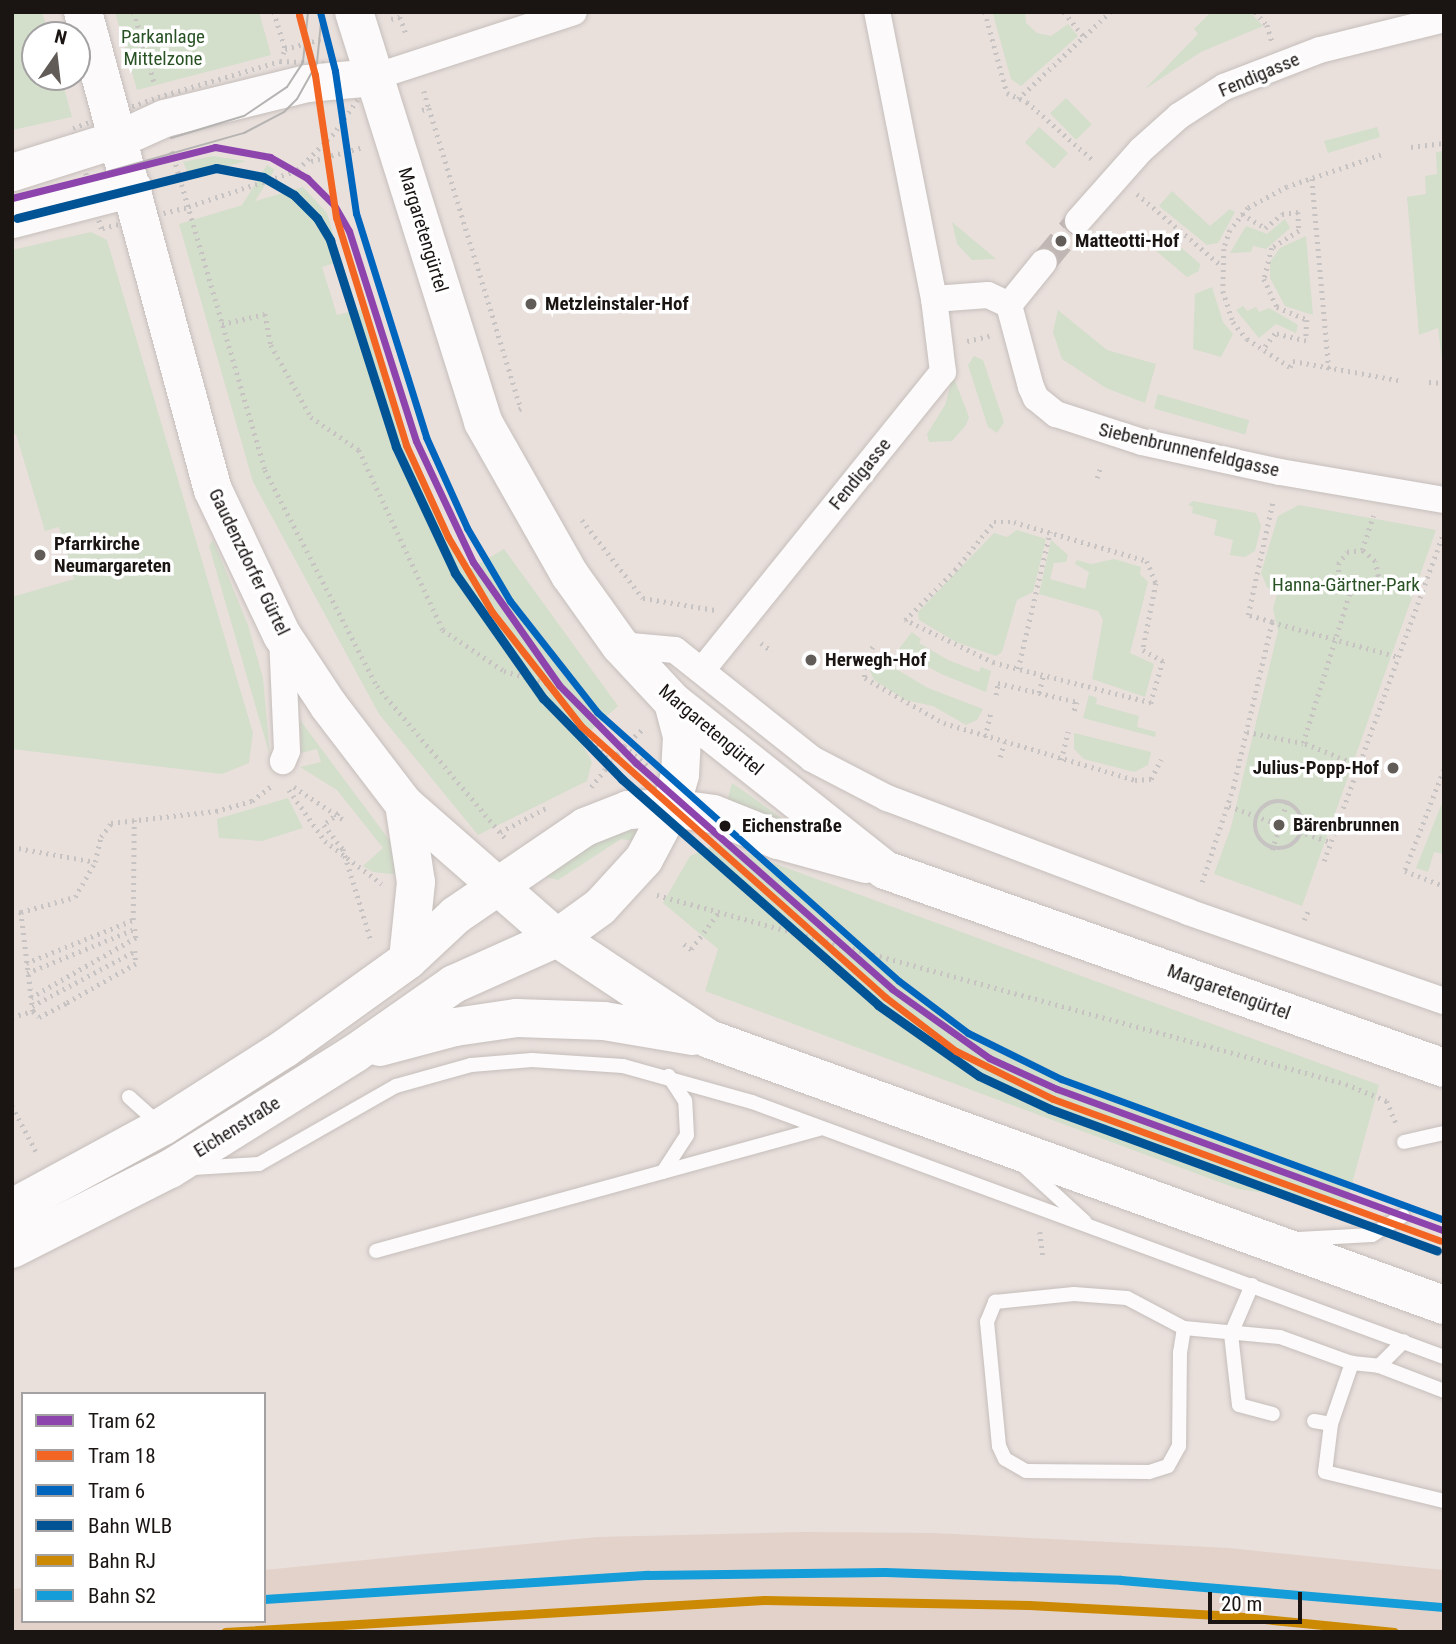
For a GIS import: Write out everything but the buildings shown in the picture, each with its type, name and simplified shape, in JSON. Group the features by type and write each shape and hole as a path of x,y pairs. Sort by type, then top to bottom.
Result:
{"main road":[{"name":"Gaudenzdorfer Gürtel","path":"83,12 120,138 128,212 213,489 282,635 329,706 404,804 557,938"},
{"name":"Margaretengürtel","path":"354,12 483,422 569,575 620,645 673,702 885,870 1444,1068"},
{"name":"Eichenstraße","path":"12,1249 170,1169 354,1054 454,984 557,938 600,908 644,859 671,807 680,775 682,736 673,702"},
{"path":"391,956 416,882 404,804"},
{"name":"Eichenstraße","path":"12,1208 163,1126 284,1049 391,956 585,827 628,810 671,807 713,814 778,840 885,870"},
{"path":"557,938 709,1039"},
{"path":"354,1054 455,1027 517,1018 604,1021 709,1039 996,1140 1444,1305"}],"street":[{"path":"12,172 120,138 164,118 307,83 374,77 574,12"},
{"path":"877,12 934,299 988,295 1012,317 1044,262"},
{"name":"Fendigasse","path":"1078,221 1179,116 1224,87 1320,50 1444,19"},
{"path":"12,219 128,212"},
{"name":"Fendigasse","path":"703,669 748,632 943,372 942,345 934,299"},
{"name":"Siebenbrunnenfeldgasse","path":"1012,317 1036,398 1056,414 1107,433 1280,472 1444,500"},
{"path":"282,635 287,751 283,779"},
{"path":"620,645 674,650 703,669"},
{"name":"Margaretengürtel","path":"703,669 812,759 887,798 1188,912 1444,1000"}],"lane":[{"path":"170,1169 259,1164 396,1086 471,1065 532,1060 623,1066 669,1076 1252,1285 1444,1357"},
{"path":"663,1172 687,1135 685,1101 669,1076"},
{"path":"129,1097 163,1126"},
{"path":"376,1251 818,1129"},
{"path":"1404,1142 1444,1133"},
{"path":"996,1140 1092,1228"},
{"path":"1269,1241 1371,1235 1402,1216"},
{"path":"1252,1285 1231,1334 1239,1405 1273,1414"},
{"path":"1185,1328 1180,1352 1179,1446 1168,1466 1149,1472 1026,1471 1005,1459 999,1446 987,1322 995,1302 1074,1294 1127,1298 1185,1328 1280,1337 1352,1363 1379,1366 1444,1391"},
{"path":"1379,1366 1404,1341"},
{"path":"1352,1363 1331,1424 1325,1472 1444,1501"},
{"path":"1314,1421 1331,1424"}],"path":[{"path":"134,12 186,208 265,470 377,686 500,832"},
{"path":"274,12 285,49"},
{"path":"985,12 1007,93 1118,178 1222,266"},
{"path":"1065,12 1084,37"},
{"path":"1018,99 1110,12"},
{"path":"128,212 186,208 286,177 310,162 374,77"},
{"path":"1411,148 1444,143"},
{"path":"1381,155 1312,178 1256,201 1230,230 1222,266 1223,291 1233,322 1262,351 1290,367 1293,361 1329,371 1398,380"},
{"path":"1312,178 1329,371"},
{"path":"1242,214 1265,228 1282,214 1298,212 1299,231 1272,248 1264,279 1278,307 1307,320 1306,341 1275,334 1262,351"},
{"path":"222,324 265,314 271,345 311,417 359,450 443,630 504,671 549,684 626,780"},
{"path":"942,345 1012,317"},
{"path":"1429,382 1444,383"},
{"path":"515,412 520,424"},
{"path":"1097,478 1100,469"},
{"path":"1280,472 1248,615 1399,657"},
{"path":"1362,550 1382,489"},
{"path":"574,510 643,598 727,612 772,651"},
{"path":"1003,521 1050,533 1080,538 1140,557 1154,572 1156,583 1143,650 1163,662 1151,704 1018,669 952,647 905,620 955,570 986,526 1003,521"},
{"path":"1324,862 1399,657 1425,595 1444,532"},
{"path":"1018,669 1050,533"},
{"path":"1362,550 1376,561 1378,576 1368,588 1351,589 1339,579 1338,564 1347,552 1362,550"},
{"path":"1303,743 1351,589"},
{"path":"1202,883 1229,806 1272,622"},
{"path":"873,647 862,669 871,685 944,723 1061,760 1144,781 1153,776 1161,758"},
{"path":"1039,693 1044,676"},
{"path":"996,695 998,683 1077,702 1073,715"},
{"path":"985,737 991,712"},
{"path":"624,746 640,727 649,734"},
{"path":"1061,760 1068,732"},
{"path":"1247,732 1303,743 1359,766"},
{"path":"1000,757 1004,743"},
{"path":"1444,770 1405,871 1444,886"},
{"path":"283,779 338,813 344,820"},
{"path":"12,913 75,897 95,862 106,827 116,821 216,811 252,800 283,779"},
{"path":"283,779 342,857 391,956"},
{"path":"1270,801 1287,801 1301,813 1304,833 1291,848 1272,850 1257,837 1256,816 1270,801"},
{"path":"1287,801 1282,818 1286,827 1331,842"},
{"path":"1229,806 1272,822 1278,832"},
{"path":"338,813 324,825 343,849 342,857"},
{"path":"1272,822 1282,818"},
{"path":"26,962 133,920 134,820"},
{"path":"1272,850 1278,832 1286,827"},
{"path":"12,847 95,862"},
{"path":"342,857 379,881"},
{"path":"650,893 1346,1084 1387,1101 1404,1142"},
{"path":"1304,920 1309,909"},
{"path":"12,1017 33,1009 135,951 136,964 68,1005 39,1017 33,1009 31,998 21,912"},
{"path":"684,944 691,949 719,912"},
{"path":"27,973 135,929 136,939 31,998"},
{"path":"12,1106 38,1155"},
{"path":"1039,1224 1043,1255"}],"shaded area":[{"path":"802,1532 933,1533 1229,1548 1444,1570 1444,1632 12,1632 12,1589 21,1588 21,1623 266,1623 266,1570 597,1537"}],"green space":[{"path":"12,12 42,12 45,21 21,21 21,91 65,91 72,117 12,130"},
{"name":"Parkanlage Mittelzone","path":"115,12 259,12 271,55 137,90"},
{"path":"1025,12 1026,23 1037,33 1051,36 1068,24 1078,36 1021,86 1011,79 993,14"},
{"path":"1211,12 1250,12 1263,26 1201,52 1145,89 1198,34 1194,29"},
{"path":"1066,98 1092,125 1076,140 1050,113"},
{"path":"1039,127 1068,153 1054,169 1025,143"},
{"path":"1377,127 1380,137 1328,153 1324,141"},
{"path":"1444,151 1444,377 1438,328 1419,335 1407,197 1426,194 1425,176 1437,174 1436,152"},
{"path":"213,156 246,161 190,177 183,162"},
{"path":"267,165 275,170 233,236 226,231"},
{"path":"303,187 327,213 341,261 322,267 337,315 361,309 407,456 465,572 504,549 618,706 580,740 592,762 587,781 478,835 379,714 253,482 179,224"},
{"path":"1172,191 1210,226 1230,209 1235,212 1218,243 1207,245 1159,206"},
{"path":"1285,219 1290,228 1266,249 1253,246 1251,252 1230,253 1246,226 1267,234"},
{"path":"952,222 996,259 972,260 957,244"},
{"path":"1162,231 1200,264 1199,271 1187,277 1148,244"},
{"path":"91,232 107,240 253,733 249,763 222,774 12,749 12,597 74,579 59,527 45,531 16,434 12,435 12,250"},
{"path":"1306,236 1313,315 1285,306 1270,278 1270,262 1280,248"},
{"path":"1212,287 1223,322 1233,334 1221,357 1193,349 1195,294"},
{"path":"1243,306 1247,311 1256,307 1259,312 1269,308 1298,325 1296,333 1276,324 1259,338 1236,310"},
{"path":"1058,310 1107,350 1156,364 1145,403 1106,388 1062,359 1053,332"},
{"path":"974,356 983,360 1004,422 997,433 988,427 968,365"},
{"path":"953,376 969,417 966,425 952,441 929,442 927,434 945,405"},
{"path":"1158,394 1249,420 1245,435 1154,408"},
{"path":"1193,501 1256,513 1261,526 1255,551 1245,557 1230,555 1233,540 1214,535 1217,520 1192,513 1193,507 1188,505"},
{"name":"Hanna-Gärtner-Park","path":"1299,505 1436,530 1302,906 1214,874 1231,827 1278,631 1273,609 1277,594 1267,587 1261,573 1278,516"},
{"path":"1017,530 1046,539 1033,592 1017,600 1002,652 996,656 956,642 919,620 918,612 994,533 1007,537"},
{"path":"213,540 248,625 263,678 270,756 209,546"},
{"path":"1051,540 1068,555 1066,562 1054,563 1050,579 1085,589 1089,572 1075,564 1077,560 1091,564 1114,559 1141,567 1140,574 1148,582 1130,653 1154,664 1145,697 1092,679 1103,620 1098,611 1039,594"},
{"path":"912,632 921,639 919,643 948,660 979,672 981,667 991,671 986,692 941,674 898,650"},
{"path":"874,656 928,688 983,709 977,720 966,725 933,706 905,700 874,680 869,668"},
{"path":"1089,695 1097,698 1096,704 1139,716 1137,727 1156,732 1155,737 1083,718"},
{"path":"300,720 396,849 401,875 373,872 363,866 383,848 337,790 300,767 321,762 317,749 301,753"},
{"path":"1074,733 1151,752 1148,765 1134,772 1084,759 1074,749"},
{"path":"732,783 783,819 784,823 726,805"},
{"path":"288,798 303,828 262,841 219,838 217,819"},
{"path":"1444,798 1444,854 1434,852 1428,872 1416,868"},
{"path":"631,830 638,831 634,841 621,839 558,880 546,877 592,844"},
{"path":"718,843 1379,1085 1346,1206 1238,1189 705,991 718,949 663,903 690,856"}],"tunnel":[{"path":"1044,262 1078,221"}],"tram line":[{"path":"171,138 244,116 287,87 303,62 308,12"},
{"name":"6","path":"320,12 335,71 356,213 426,437 467,528 510,601 597,712 899,981 968,1033 1061,1079 1444,1220"},
{"path":"46,189 244,133 284,112 297,99 317,63 322,12"},
{"name":"18","path":"299,15 315,75 336,217 406,445 448,537 492,612 581,726 885,997 956,1051 1053,1099 1440,1241"},
{"name":"62","path":"12,198 215,147 270,157 307,178 334,205 349,231 416,441 473,562 559,685 636,763 892,989 989,1058 1057,1089 1444,1231"}],"rail line":[{"name":"WLB","path":"17,218 216,168 263,177 294,195 317,218 330,240 396,447 455,573 543,698 622,779 878,1005 979,1076 1050,1109 1437,1251"},
{"name":"S2","path":"266,1599 648,1575 885,1572 1121,1580 1444,1607"},
{"name":"RJ","path":"225,1632 764,1600 1029,1605 1223,1615 1394,1632"}],"place":[{"name":"Matteotti-Hof","path":"1061,241"},
{"name":"Metzleinstaler-Hof","path":"531,304"},
{"name":"Pfarrkirche Neumargareten","path":"40,555"},
{"name":"Herwegh-Hof","path":"811,660"},
{"name":"Julius-Popp-Hof","path":"1393,768"},
{"name":"Bärenbrunnen","path":"1279,825"},
{"name":"Eichenstraße","path":"725,826"}]}
